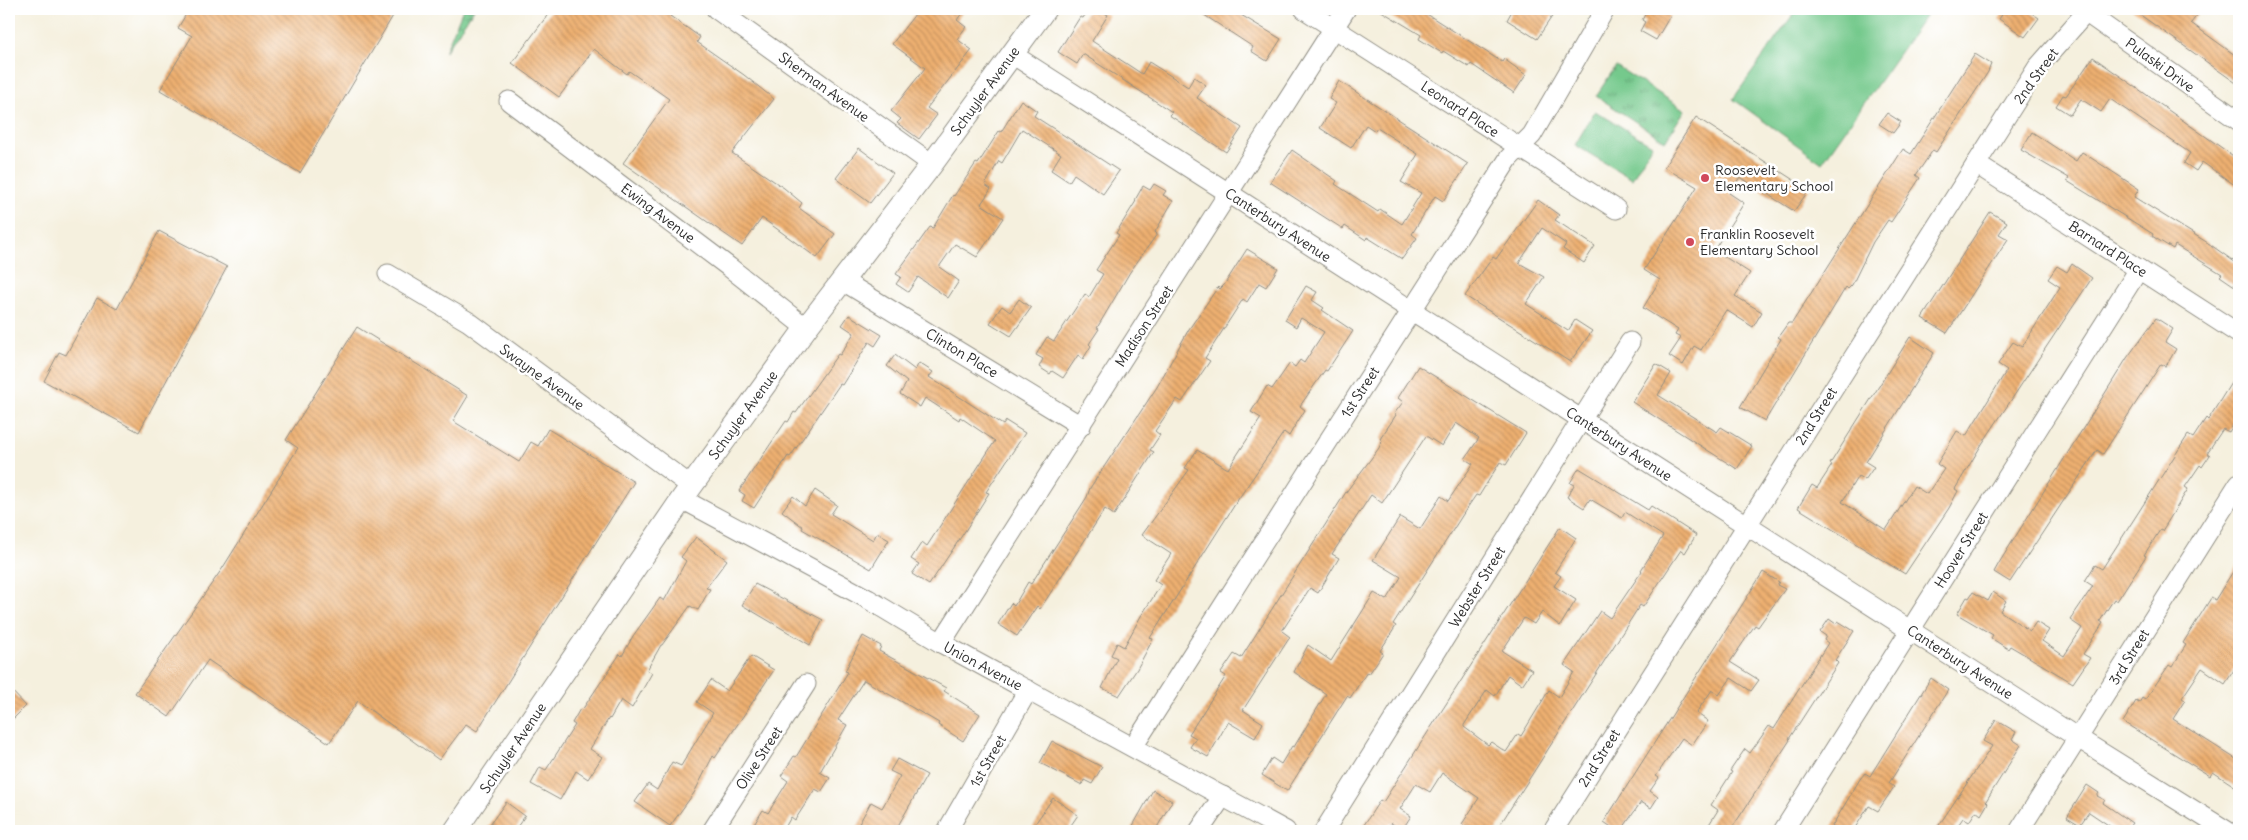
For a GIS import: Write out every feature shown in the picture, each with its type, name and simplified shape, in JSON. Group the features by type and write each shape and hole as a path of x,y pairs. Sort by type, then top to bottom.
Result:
{"street":[{"name":"Sherman Avenue","path":"716,9 932,164"},
{"name":"Schuyler Avenue","path":"455,831 687,493 806,328 932,164 1044,9"},
{"name":"Leonard Place","path":"1304,9 1616,208"},
{"name":"Madison Street","path":"941,644 1346,9"},
{"name":"1st Street","path":"1133,747 1509,158 1532,135 1604,9"},
{"name":"Pulaski Drive","path":"2086,10 2239,122"},
{"name":"2nd Street","path":"1553,831 2038,68 2086,10"},
{"name":"Canterbury Avenue","path":"1012,54 2078,738 2227,831"},
{"name":"Ewing Avenue","path":"509,101 729,267 806,328"},
{"name":"Barnard Place","path":"1976,164 2239,334"},
{"name":"Hoover Street","path":"1783,831 2139,269"},
{"name":"Swayne Avenue","path":"388,274 469,322 687,493"},
{"name":"Clinton Place","path":"843,281 1080,426"},
{"name":"Webster Street","path":"1324,831 1630,342"},
{"name":"3rd Street","path":"2019,831 2239,483"},
{"name":"Union Avenue","path":"687,493 941,644 1286,831"},
{"name":"Olive Street","path":"712,831 806,684"},
{"name":"1st Street","path":"947,831 1028,690"},
{"path":"1199,831 1223,796"}],"green space":[{"path":"463,9 474,9 445,52"},
{"path":"1797,9 1920,9 1927,14 1822,163 1733,99"},
{"path":"1616,66 1685,110 1665,141 1596,96"},
{"path":"1595,111 1652,145 1632,179 1575,145"}],"building":[{"path":"189,9 397,9 300,173 160,90 192,36 178,28"},
{"path":"552,9 675,9 670,16 700,37 697,42 774,99 732,153 784,188 802,203 799,208 835,234 817,258 762,218 742,246 623,163 669,99 629,71 627,74 594,49 559,97 512,63"},
{"path":"919,9 965,9 957,20 966,27 957,39 972,50 927,108 937,115 919,139 897,123 901,119 891,111 925,68 892,44"},
{"path":"1089,9 1098,9 1108,15 1092,41 1142,74 1149,62 1188,87 1194,77 1206,85 1197,98 1242,128 1226,152 1169,115 1172,112 1083,54 1077,64 1058,52 1080,17 1083,18"},
{"path":"1195,9 1231,9 1281,39 1267,61 1251,51 1253,47"},
{"path":"1378,9 1419,9 1502,62 1504,59 1526,75 1514,93 1471,64 1469,67 1419,39 1421,35"},
{"path":"1513,9 1557,9 1537,39 1507,20"},
{"path":"1648,9 1674,9 1656,40 1640,31 1645,22 1642,20"},
{"path":"2006,9 2026,9 2039,18 2025,37 1999,19"},
{"path":"2132,9 2202,9 2191,23 2239,58 2239,85"},
{"path":"1975,54 1991,64 1988,72 1936,152 1933,150 1916,175 1920,178 1891,222 1888,220 1873,242 1852,285 1848,289 1846,287 1765,421 1740,407 1781,339 1778,337 1788,323 1792,323 1903,149 1911,154"},
{"path":"2093,57 2239,160 2239,188 2202,162 2196,171 2184,163 2190,153 2110,99 2101,112 2081,99 2070,115 2056,106 2063,95 2066,96"},
{"path":"1339,81 1468,164 1443,201 1435,196 1412,234 1417,238 1402,259 1367,237 1366,240 1345,226 1343,229 1270,182 1292,150 1337,181 1335,184 1378,212 1380,209 1402,224 1421,193 1401,182 1418,154 1377,128 1375,131 1366,125 1351,148 1320,128 1336,103 1329,99"},
{"path":"1021,100 1037,111 1034,116 1119,171 1103,194 1074,174 1069,182 1051,170 1061,154 1022,129 1002,163 999,161 985,185 991,189 981,204 1003,218 977,257 955,244 939,267 959,281 948,298 918,277 908,292 896,284 901,277 896,274 930,227 933,228 953,195 976,163 978,164 999,131 1001,132"},
{"path":"1887,113 1901,122 1893,133 1879,124"},
{"name":"Franklin Roosevelt Elementary School","path":"1696,117 1809,190 1794,211 1740,177 1729,193 1744,203 1714,250 1750,273 1735,296 1762,312 1753,327 1726,310 1701,350 1694,346 1683,365 1669,356 1681,338 1675,335 1678,330 1643,308 1660,280 1644,270 1697,187 1664,167"},
{"path":"2032,132 2076,161 2082,152 2139,189 2134,197 2208,243 2239,265 2239,289 2220,276 2222,274 2175,245 2173,249 2152,236 2153,234 2067,181 2069,178 2021,150"},
{"path":"859,148 893,173 870,203 836,178"},
{"path":"1154,184 1166,191 1163,195 1173,201 1155,232 1157,234 1130,272 1097,328 1099,329 1089,344 1091,346 1083,359 1078,355 1063,378 1052,371 1050,374 1039,367 1043,359 1036,355 1047,337 1054,341 1085,294 1089,297 1103,274 1096,270 1119,235 1116,233 1143,186 1150,190"},
{"path":"1538,200 1559,215 1555,220 1595,246 1584,263 1563,249 1566,244 1542,228 1519,263 1544,277 1526,304 1568,331 1575,320 1592,331 1570,362 1465,296 1493,257 1496,259"},
{"path":"1990,212 2007,222 1999,234 2008,239 1947,333 1922,318"},
{"path":"159,231 227,267 139,432 44,381 59,352 66,355 97,298 117,309"},
{"path":"1247,249 1278,268 1266,287 1259,283 1247,302 1243,299 1205,358 1210,361 1182,402 1177,399 1155,431 1160,435 1150,450 1154,452 1114,515 1105,509 1040,609 1037,606 1017,636 998,624 1011,603 1014,606 1028,582 1031,584 1087,497 1090,488 1157,387 1189,329 1218,287 1220,289 1224,285"},
{"path":"2072,264 2092,278 1982,444 1955,489 1958,491 1949,508 1905,574 1798,508 1812,485 1817,488 1832,465 1830,464 1910,337 1934,353 1866,462 1874,467 1865,480 1858,476 1842,502 1886,530 1914,486 1927,494 1944,469 1937,464 1957,431 1966,436 2007,370 1998,364 2013,342 2022,347 2060,287 2048,279 2057,266 2067,272"},
{"path":"1306,286 1317,292 1312,300 1324,308 1322,310 1353,331 1327,371 1325,370 1300,406 1305,410 1289,436 1284,432 1239,498 1150,638 1153,639 1137,669 1119,696 1102,688 1117,658 1111,655 1117,643 1124,647 1161,585 1154,580 1171,554 1142,535 1189,470 1185,468 1197,450 1228,469 1261,418 1251,412 1267,386 1272,389 1290,363 1295,367 1300,360 1304,363 1324,332 1301,318 1296,327 1285,320"},
{"path":"1019,299 1031,308 1011,336 990,323 1002,306 1010,312"},
{"path":"849,315 882,335 875,346 869,342 842,385 840,384 790,457 788,456 754,508 742,501 745,495 739,491 786,421 788,422 794,412 796,413 838,354 840,355 854,333 842,325"},
{"path":"2156,318 2173,329 2165,342 2176,349 2166,366 2161,364 2103,454 2097,450 2010,582 1994,572 2127,358"},
{"path":"357,327 468,396 453,421 519,462 531,442 538,446 548,429 634,482 477,731 466,724 439,760 358,701 329,743 208,660 169,717 135,693 222,569 298,448 286,440"},
{"path":"895,355 915,370 919,363 933,372 929,377 1003,425 1006,421 1025,433 986,492 989,493 965,531 929,585 912,574 919,564 911,559 922,542 927,546 995,441 960,417 959,420 925,398 920,407 900,394 907,382 887,366"},
{"path":"1656,364 1671,373 1658,395 1717,432 1721,427 1752,446 1737,469 1632,402"},
{"path":"1418,366 1526,433 1506,465 1500,462 1479,496 1476,495 1467,508 1393,624 1396,626 1380,651 1383,653 1369,674 1367,672 1350,698 1347,696 1287,791 1262,775 1272,758 1281,764 1292,746 1294,747 1326,694 1294,672 1308,645 1331,661 1374,593 1387,600 1401,577 1373,560 1400,517 1420,529 1441,496 1448,501 1473,464 1465,459 1479,438 1456,423 1442,446 1426,436 1382,503 1371,495 1332,554 1339,558 1318,593 1310,588 1282,631 1290,637 1243,710 1263,723 1255,738 1228,722 1208,757 1190,747 1196,738 1189,734 1226,676 1221,673 1234,654 1241,658 1346,492 1379,448 1382,440 1380,439 1403,402 1398,398"},
{"path":"2239,370 2239,415 2229,432 2223,429 2207,453 2210,455 2202,467 2200,465 2185,487 2188,489 2162,531 2160,530 2144,555 2146,556 2117,601 2114,599 2100,621 2103,623 2083,654 2090,658 2073,683 2010,646 2008,649 1991,638 1993,635 1957,614 1967,597 1969,598 1973,592 1988,601 1993,592 2006,601 2000,611 2030,631 2036,622 2049,630 2042,641 2064,656 2082,628 2070,620 2093,586 2085,581 2095,565 2102,569 2188,435 2193,438 2206,418 2208,420"},
{"path":"1579,468 1648,510 1651,506 1696,535 1685,553 1681,550 1643,607 1640,605 1496,831 1473,831 1462,824 1479,798 1442,773 1430,792 1416,784 1400,809 1411,816 1402,830 1391,823 1386,831 1360,831 1380,800 1383,802 1560,527 1576,538 1555,572 1561,576 1554,586 1576,600 1560,626 1542,612 1534,624 1524,618 1502,651 1532,670 1522,685 1508,675 1495,696 1487,690 1464,725 1464,727 1488,745 1491,742 1506,752 1518,734 1521,736 1549,690 1559,697 1574,672 1564,665 1600,611 1610,618 1642,571 1663,536 1625,512 1622,518 1590,499 1584,508 1567,497 1574,485 1570,483"},
{"path":"815,490 837,505 831,514 873,540 877,533 889,540 871,569 802,529 803,527 782,511 793,496 805,506"},
{"path":"696,537 727,560 706,588 710,589 698,610 690,606 661,645 647,670 652,673 632,708 621,700 609,718 590,749 602,757 588,779 576,771 560,800 531,784 540,767 546,770 575,725 572,723 580,709 582,710 620,654 622,656 633,636 660,598 664,601 686,561 681,557"},
{"path":"2239,562 2239,662 2225,684 2202,668 2182,698 2185,700 2173,719 2239,761 2239,789 2213,772 2210,776 2123,722 2136,701 2139,703 2142,698 2145,700 2169,665 2172,667 2186,645 2183,643 2211,598 2215,600"},
{"path":"1763,572 1779,582 1777,585 1785,589 1758,627 1755,625 1730,662 1759,680 1751,691 1731,678 1719,695 1712,690 1696,713 1708,721 1692,745 1682,738 1656,776 1659,778 1650,791 1658,797 1651,808 1641,802 1621,831 1617,831 1604,822"},
{"path":"755,584 823,620 810,645 742,605"},
{"path":"1829,619 1836,624 1838,621 1854,631 1835,660 1838,663 1730,831 1705,831 1718,810 1711,805 1732,772 1730,771 1745,749 1750,753 1769,726 1774,729 1828,643 1824,640 1826,636 1820,632"},
{"path":"863,636 881,646 879,651 946,688 944,691 980,714 963,741 938,725 939,723 864,680 838,720 847,725 820,772 830,778 821,792 815,789 795,820 791,817 783,831 750,831 763,810 768,813 788,781 781,776 794,756 796,757 848,672 845,671"},
{"path":"751,656 774,670 715,758 713,756 694,793 670,826 635,802 648,784 657,790 672,762 681,766 713,713 697,702 711,680 727,691"},
{"path":"1931,678 1948,690 1889,783 1894,787 1878,811 1869,806 1853,831 1840,831 1832,826 1860,779 1865,773 1870,776"},
{"path":"9,688 26,706 9,723"},
{"path":"1996,720 2016,732 2012,739 2021,745 1986,801 1988,803 1981,815 1976,811 1969,822 1963,818 1954,831 1935,831 1992,746 1983,741"},
{"path":"1052,741 1102,767 1092,784 1084,780 1082,785 1040,763"},
{"path":"897,759 927,775 895,831 855,831 871,802 882,808 900,776 890,771"},
{"path":"2087,785 2099,793 2097,796 2105,800 2103,803 2132,823 2126,831 2117,831 2089,812 2080,825 2067,817"},
{"path":"1153,790 1172,801 1155,831 1130,831"},
{"path":"1053,798 1078,815 1067,831 1030,831"},
{"path":"506,802 525,816 514,831 485,831"}],"place":[{"name":"Roosevelt Elementary School","path":"1705,178"},
{"name":"Franklin Roosevelt Elementary School","path":"1690,242"}]}
